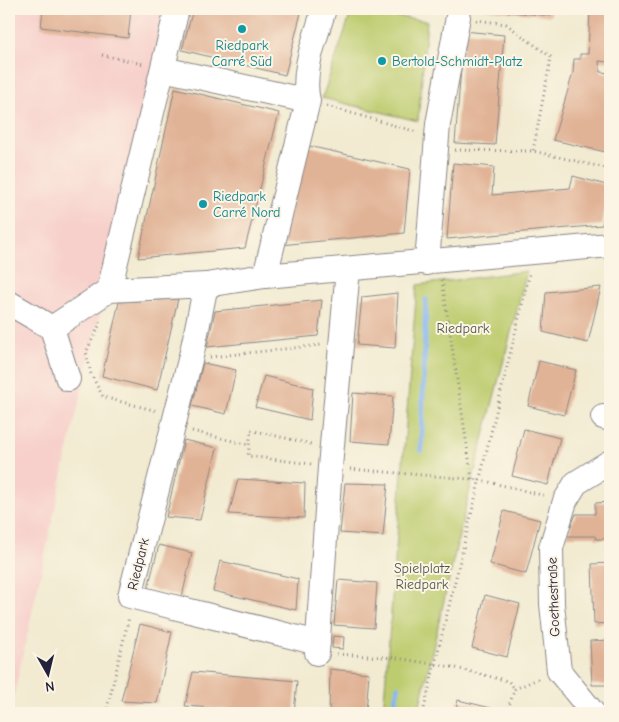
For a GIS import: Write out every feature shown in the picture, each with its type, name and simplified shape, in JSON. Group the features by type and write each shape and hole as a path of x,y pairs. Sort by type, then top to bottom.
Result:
{"street":[{"path":"100,296 163,69 177,9"},
{"path":"264,276 308,101 305,88 324,9"},
{"path":"433,262 437,144 458,17"},
{"path":"163,69 308,101"},
{"path":"52,328 100,296 206,285 264,276 610,245"},
{"path":"317,648 330,458 348,269"},
{"name":"Riedpark","path":"206,285 192,352 173,420 130,596 317,648"},
{"path":"9,303 52,328 68,379"},
{"name":"Goethestraße","path":"559,671 552,604 552,548 565,501 576,483 610,462"},
{"path":"559,671 593,713"}],"path":[{"path":"458,17 506,24 551,57 533,151"},
{"path":"102,55 163,69"},
{"path":"308,101 437,144 533,151 610,169"},
{"path":"423,713 535,252"},
{"path":"433,262 472,479"},
{"path":"100,296 100,324 86,352 91,374 103,397 249,445"},
{"path":"192,352 211,357 341,343"},
{"path":"330,458 251,430 248,456 330,458 481,480 565,501"},
{"path":"106,713 133,597"},
{"path":"317,648 396,658 508,680 515,689"},
{"path":"506,713 515,689 559,671"},
{"path":"9,711 20,713"}],"shaded area":[{"path":"9,9 171,9 68,450 10,713"}],"green space":[{"name":"Bertold-Schmidt-Platz","path":"352,10 427,21 418,121 322,98"},
{"name":"Riedpark","path":"527,271 467,501 418,713 383,713 417,285"}],"building":[{"path":"43,9 131,9 128,38 41,27"},
{"name":"Riedpark Carré Süd","path":"193,9 302,9 285,75 182,50"},
{"path":"482,9 551,9 551,16"},
{"path":"590,9 610,9 610,62 599,61 600,72 610,73 610,153 553,140 573,73 574,59 580,59 580,54 588,54"},
{"path":"464,31 504,35 495,145 455,143"},
{"path":"175,88 279,113 245,248 138,258"},
{"path":"304,145 410,169 404,233 280,245"},
{"path":"453,163 494,167 492,195 570,188 573,176 610,186 602,225 447,239"},
{"path":"601,287 588,343 543,332 546,292"},
{"path":"398,293 395,348 357,345 362,297"},
{"path":"178,299 157,390 102,376 119,302"},
{"path":"322,300 318,336 207,347 215,311"},
{"path":"539,361 576,370 564,415 528,406"},
{"path":"203,363 236,370 226,414 192,406"},
{"path":"264,376 313,388 310,420 255,407"},
{"path":"353,393 393,396 389,444 350,441"},
{"path":"524,429 560,438 548,485 512,476"},
{"path":"184,440 217,448 200,520 166,517"},
{"path":"238,479 305,483 304,518 229,514"},
{"path":"345,483 388,484 383,536 340,533"},
{"path":"610,502 610,539 596,539 595,536 567,536 576,514 595,514 595,503"},
{"path":"504,511 540,520 526,574 490,564"},
{"path":"159,545 192,553 182,597 148,588"},
{"path":"220,561 298,579 296,610 213,591"},
{"path":"610,563 610,623 594,624 592,564"},
{"path":"338,580 377,583 374,628 334,625"},
{"path":"485,595 520,604 507,657 472,648"},
{"path":"140,624 172,632 157,703 121,701"},
{"path":"333,636 344,637 343,649 332,648"},
{"path":"610,640 610,685 592,685 590,641"},
{"path":"330,669 369,673 366,713 329,713"},
{"path":"193,672 297,681 294,713 257,711 257,713 225,713 226,709 185,706"},
{"path":"458,700 495,709 494,713 455,713"}],"waterway":[{"path":"421,450 426,300"},
{"path":"393,713 398,687"}],"place":[{"name":"Riedpark Carré Süd","path":"242,29"},
{"name":"Bertold-Schmidt-Platz","path":"382,61"},
{"name":"Riedpark Carré Nord","path":"203,204"}],"park label":[{"name":"Spielplatz Riedpark","path":"422,576"}]}
